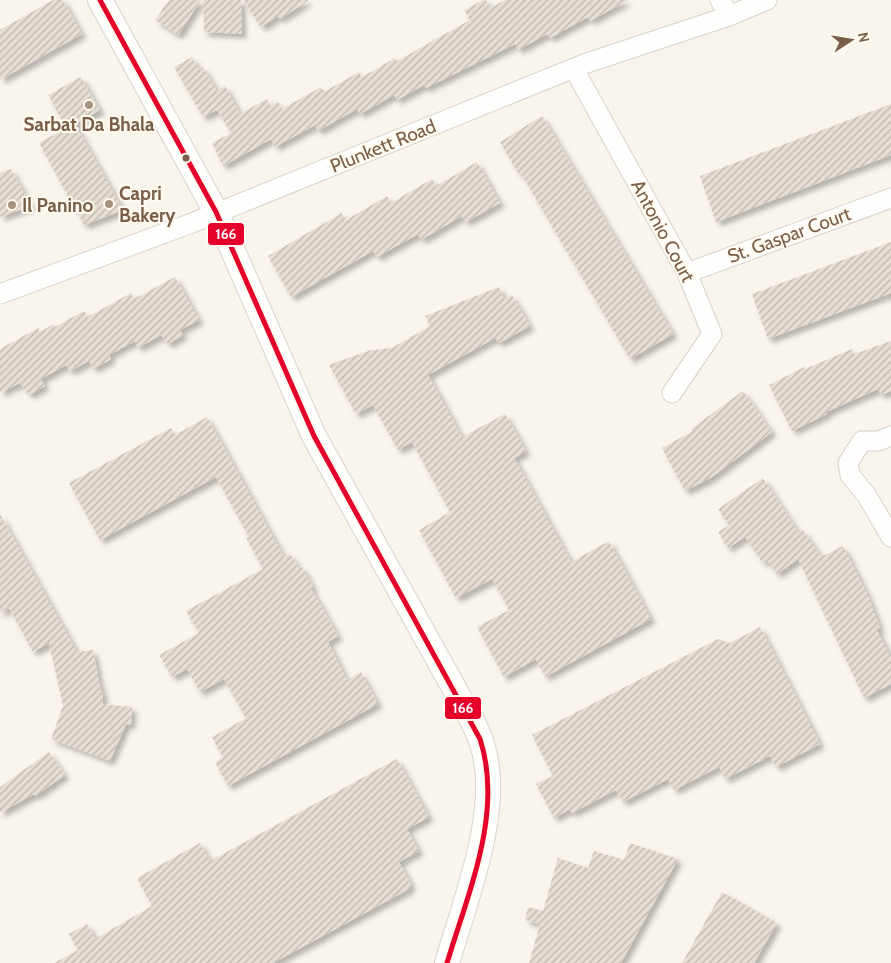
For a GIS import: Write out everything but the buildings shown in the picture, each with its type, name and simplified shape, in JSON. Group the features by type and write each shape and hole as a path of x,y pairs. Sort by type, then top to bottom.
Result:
{"street":[{"path":"100,0 216,212 314,436 464,706 482,745 486,763 486,818 478,857 447,963"},
{"name":"Plunkett Road","path":"0,294 216,212 724,8 767,0"},
{"name":"Antonio Court","path":"574,69 687,273 712,334 672,393"},
{"name":"St. Gaspar Court","path":"687,273 891,198"},
{"path":"891,436 878,441 862,441 848,463 850,475 867,496 891,536"}],"transit line":[{"name":"166","path":"100,0 216,212 314,436 480,739 486,767 488,795 486,823 473,881 447,963"}],"place":[{"name":"Sarbat Da Bhala","path":"89,105"},
{"name":"Capri Bakery","path":"109,204"},
{"name":"Il Panino","path":"12,205"}]}
